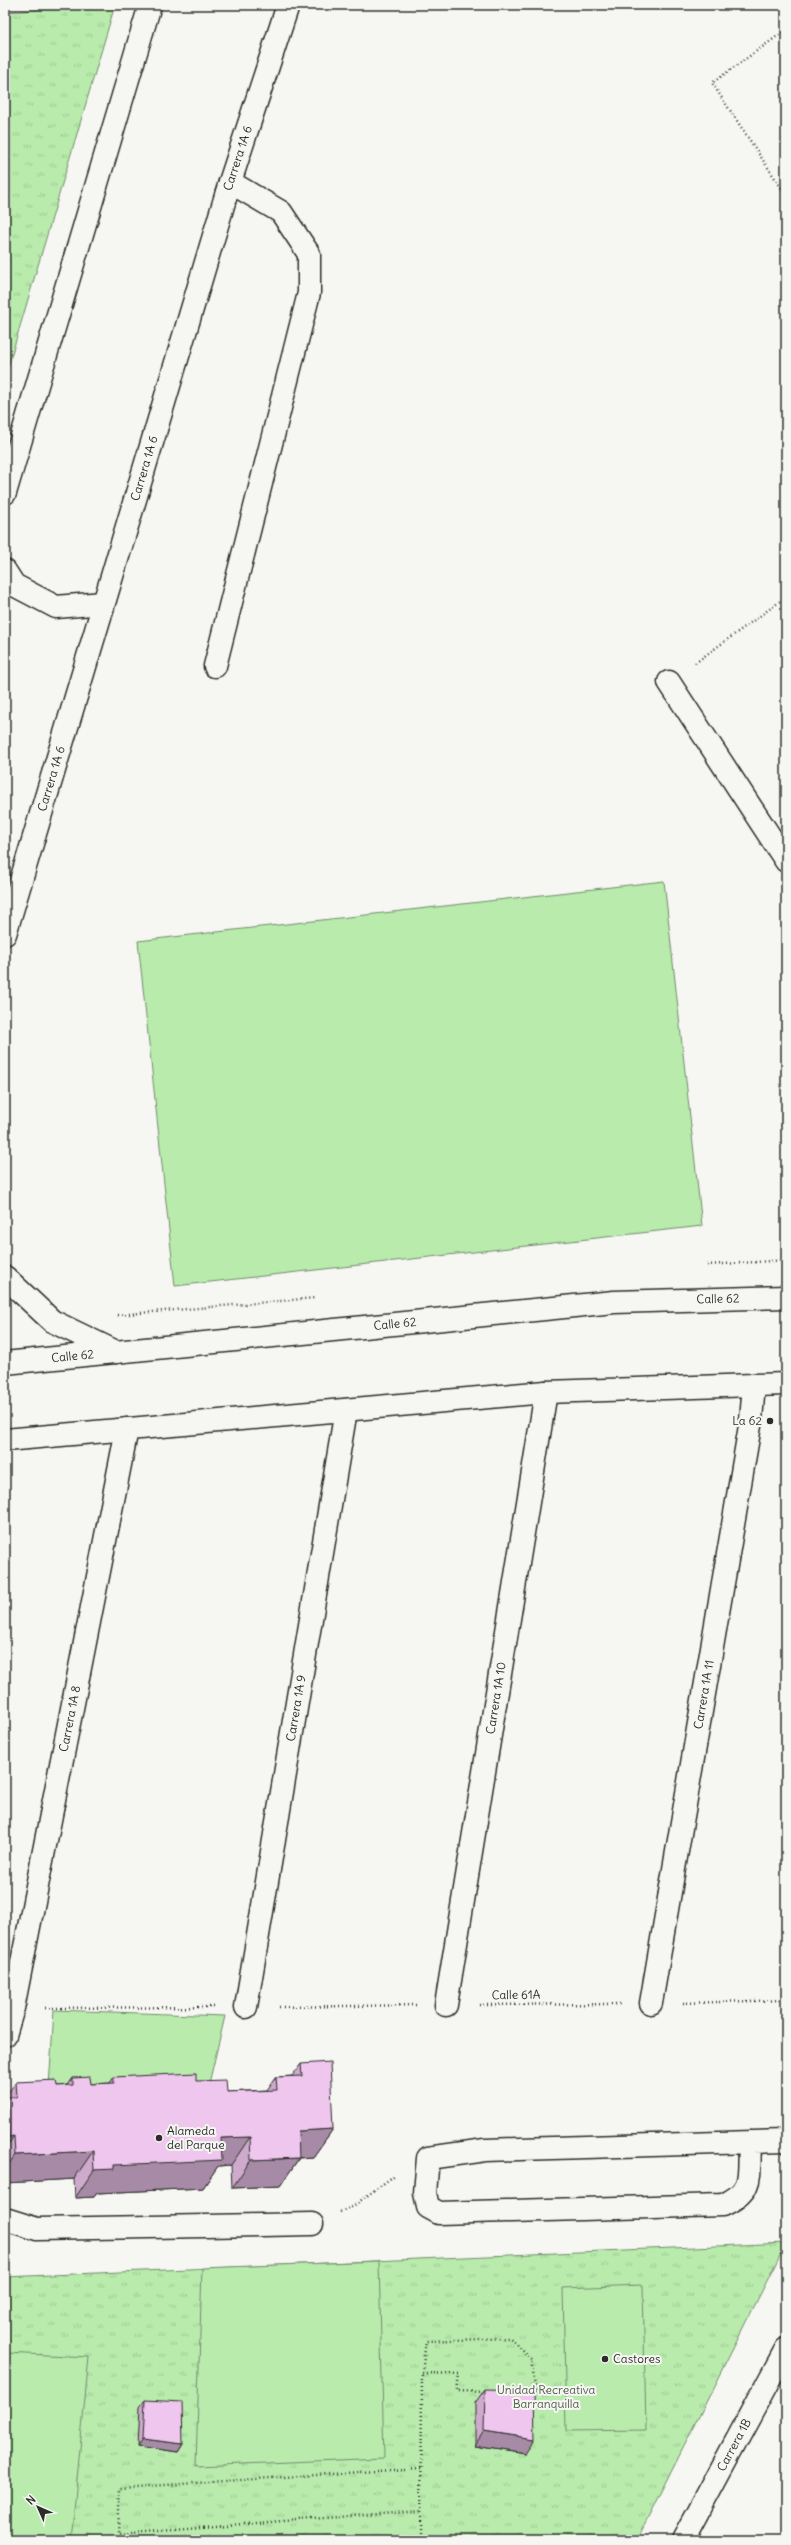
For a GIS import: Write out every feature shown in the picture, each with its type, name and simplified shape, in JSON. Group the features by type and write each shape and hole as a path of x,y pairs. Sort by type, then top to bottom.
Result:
{"street":[{"path":"5,493 150,5"},
{"name":"Carrera 1A 6","path":"5,934 230,182 288,5"},
{"path":"214,666 309,293 309,254 281,212 230,182"},
{"path":"5,571 14,585 56,607 103,603"},
{"path":"669,682 786,861"},
{"path":"5,1277 52,1321 116,1352"},
{"name":"Calle 62","path":"5,1363 614,1302 786,1296"},
{"path":"5,1440 546,1392 786,1384"},
{"name":"Carrera 1A 11","path":"651,2003 749,1428 754,1385"},
{"name":"Carrera 1A 10","path":"446,2005 546,1392"},
{"name":"Carrera 1A 9","path":"246,2007 346,1410"},
{"name":"Carrera 1A 8","path":"5,2035 13,2008 127,1429"},
{"path":"750,2142 747,2188 739,2198 723,2205 439,2213 428,2207 425,2193 428,2158 485,2150 750,2142 786,2141"},
{"path":"5,2219 37,2229 312,2224"},
{"name":"Carrera 1B","path":"683,2540 786,2349"}],"path":[{"path":"786,30 712,83 786,195"},
{"path":"669,682 786,597"},
{"name":"Calle 61A","path":"13,2008 651,2003 786,2000"},
{"path":"312,2224 352,2207 392,2177 428,2158"},
{"path":"421,2540 422,2372 426,2341 510,2338 531,2359 536,2392 528,2392"},
{"path":"422,2372 459,2374 457,2391 488,2392"},
{"path":"421,2468 120,2488 118,2534 421,2511"}],"green space":[{"path":"115,5 5,377 5,12"},
{"path":"664,881 702,1226 175,1286 138,941"},
{"path":"54,2010 225,2016 207,2092 49,2086"},
{"name":"Unidad Recreativa Barranquilla","path":"786,2243 637,2540 5,2540 5,2277"},
{"path":"379,2261 384,2458 196,2466 202,2268"},
{"name":"Castores","path":"643,2285 646,2430 566,2431 563,2288"},
{"path":"5,2353 89,2357 71,2540 5,2540"},
{"path":"303,2537 303,2540 233,2540"}],"building":[{"name":"Alameda del Parque","path":"330,2062 333,2129 298,2131 299,2158 251,2160 250,2137 221,2138 222,2160 114,2165 114,2169 94,2170 93,2151 15,2155 14,2136 9,2137 8,2097 17,2097 16,2082 56,2080 57,2086 73,2085 73,2078 90,2077 91,2084 114,2083 114,2077 196,2073 196,2081 226,2080 227,2092 277,2090 276,2077 302,2076 301,2064"},
{"path":"485,2389 534,2390 535,2439 484,2431"},
{"path":"145,2400 182,2402 183,2444 143,2439"}],"place":[{"name":"La 62","path":"770,1421"},
{"name":"Alameda del Parque","path":"159,2138"},
{"name":"Castores","path":"605,2359"}]}
